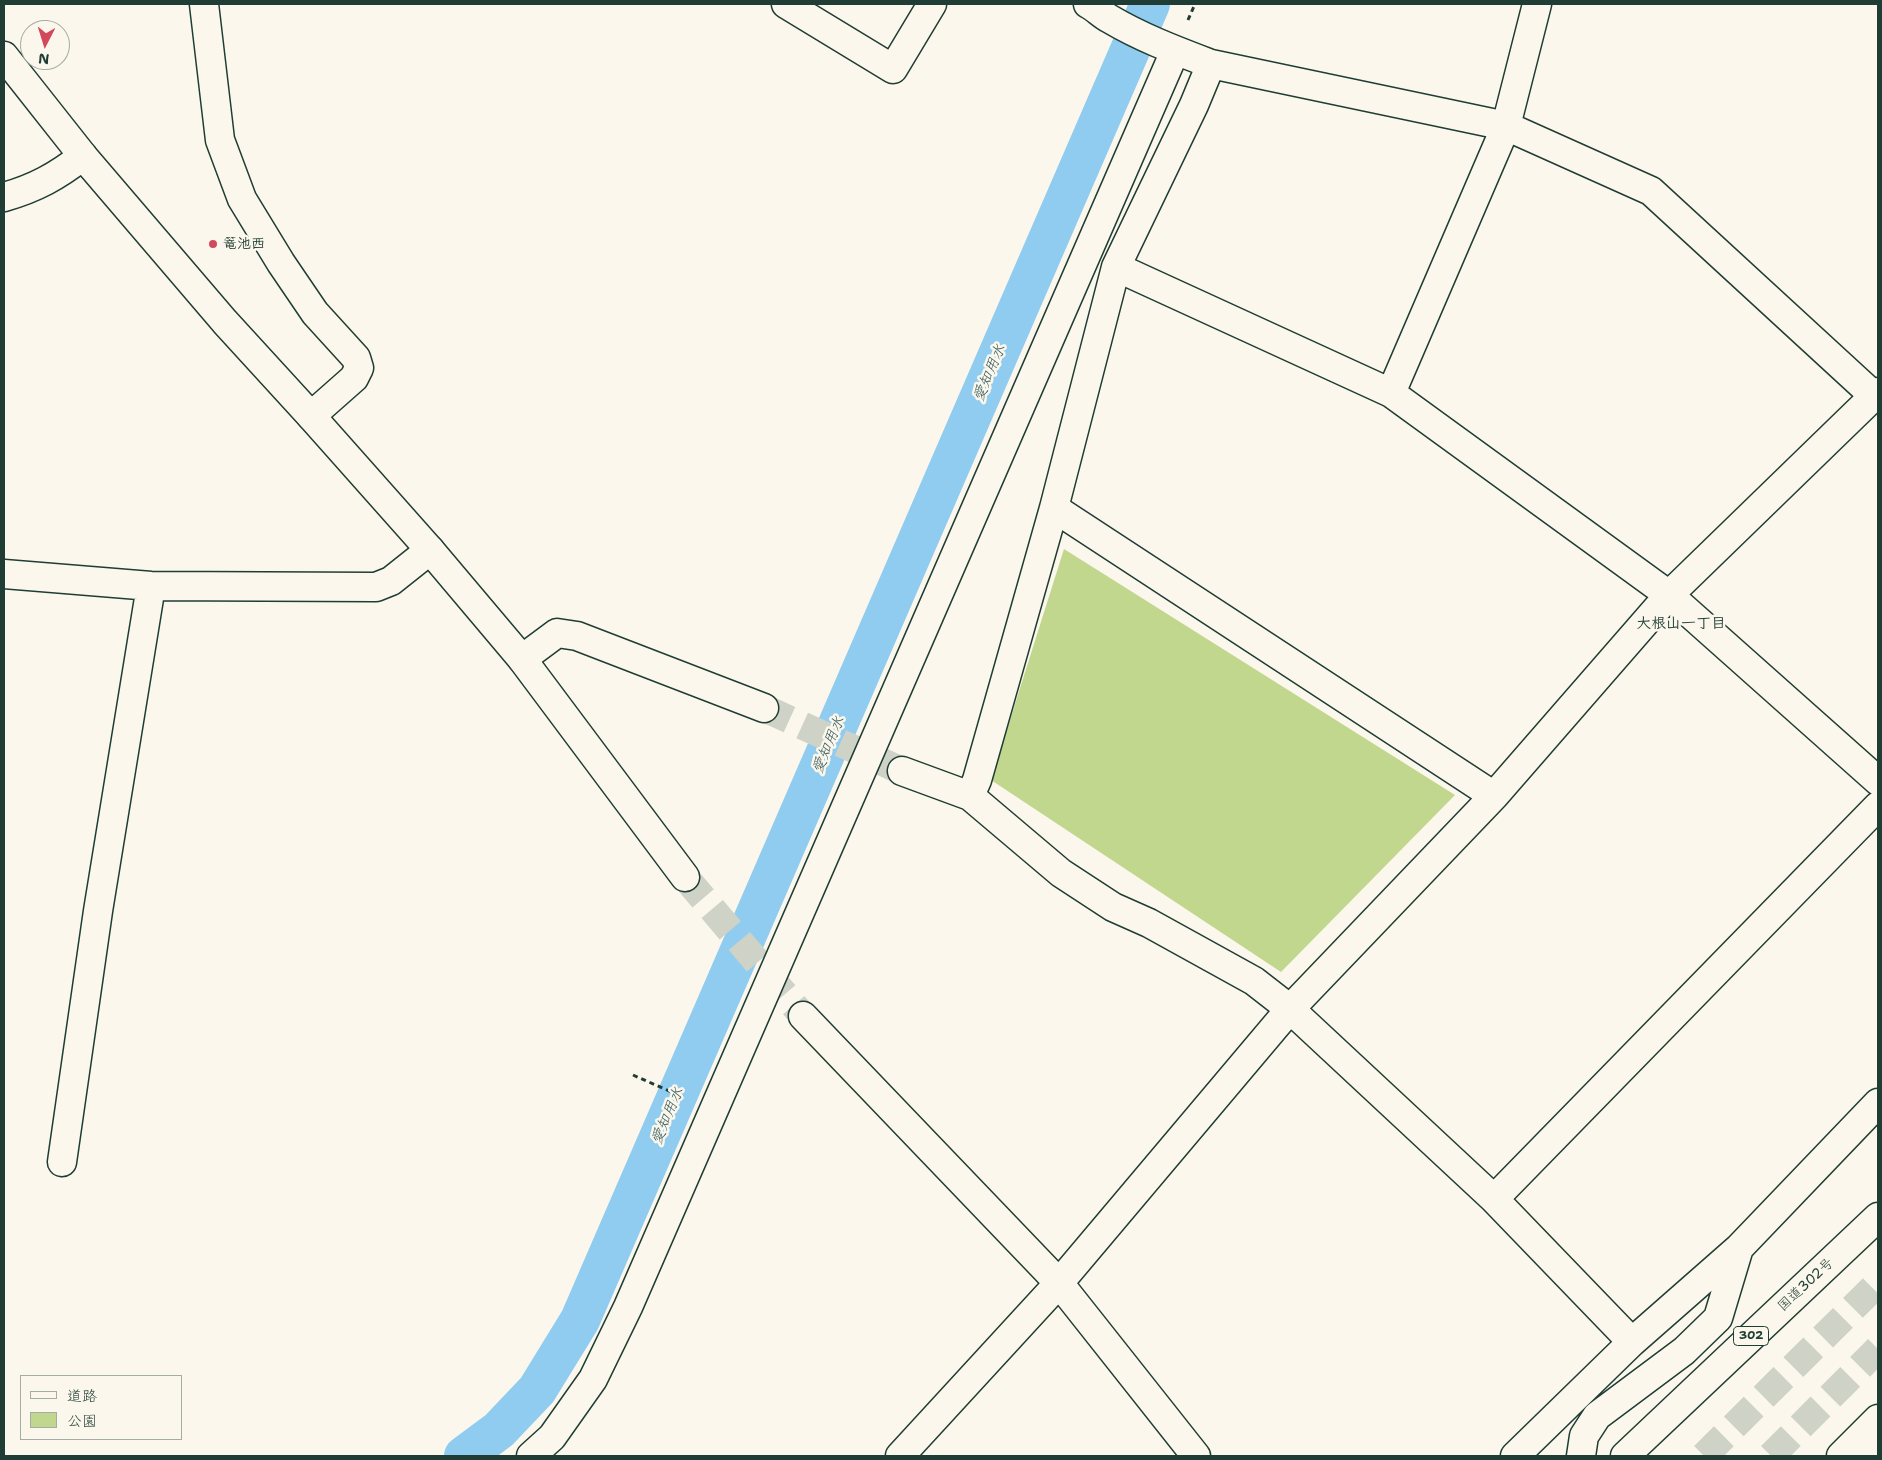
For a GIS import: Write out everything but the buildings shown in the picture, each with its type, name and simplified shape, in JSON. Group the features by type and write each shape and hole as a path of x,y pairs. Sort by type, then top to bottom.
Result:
{"main road":[{"path":"204,4 220,140 242,199 281,263 315,313 356,358 359,368 354,378 311,416"},
{"path":"786,4 893,68 932,4"},
{"path":"1391,393 1506,126 1537,4"},
{"path":"900,1456 1059,1283 1290,1009 1494,796 1669,595 1876,394 1651,192 1506,126 1211,64 1175,50 1098,11"},
{"path":"531,1456 552,1437 593,1379 628,1307 1175,50"},
{"path":"4,56 83,156 225,322 430,550 522,659 685,877"},
{"path":"970,796 977,780 1054,508 1116,268 1194,105 1211,64"},
{"path":"4,197 20,193 57,176 83,156"},
{"path":"1116,268 1391,393 1669,595 1878,781"},
{"path":"1054,508 1494,796"},
{"path":"4,574 151,586 376,587 391,581 430,550"},
{"path":"62,1162 98,911 151,586"},
{"path":"522,659 557,633 576,636 764,708"},
{"path":"902,770 970,796 1061,873 1076,883 1113,907 1150,923 1254,982 1290,1009 1494,1199 1632,1342"},
{"path":"1494,1199 1878,806"},
{"path":"803,1016 1059,1283 1196,1456"},
{"path":"1515,1456 1632,1342 1739,1248 1878,1104"},
{"name":"国道302号","path":"1624,1456 1878,1217"},
{"path":"1581,1456 1584,1436 1597,1416 1684,1351 1718,1318 1739,1248"},
{"path":"1844,1454 1878,1419"},
{"path":"1844,1454 1878,1449"}],"path":[{"path":"633,1075 713,1111"}],"green space":[{"path":"1064,549 1455,795 1281,972 991,780"}],"waterway":[{"name":"愛知用水","path":"464,1456 499,1430 537,1390 580,1320 1150,4"}],"tunnel":[{"path":"764,708 902,771"},
{"path":"685,877 803,1016"},
{"path":"1704,1456 1878,1283"},
{"path":"1771,1456 1878,1349"}],"place":[{"name":"篭池西","path":"213,244"}],"district":[{"name":"大根山一丁目","path":"1681,624"}]}
